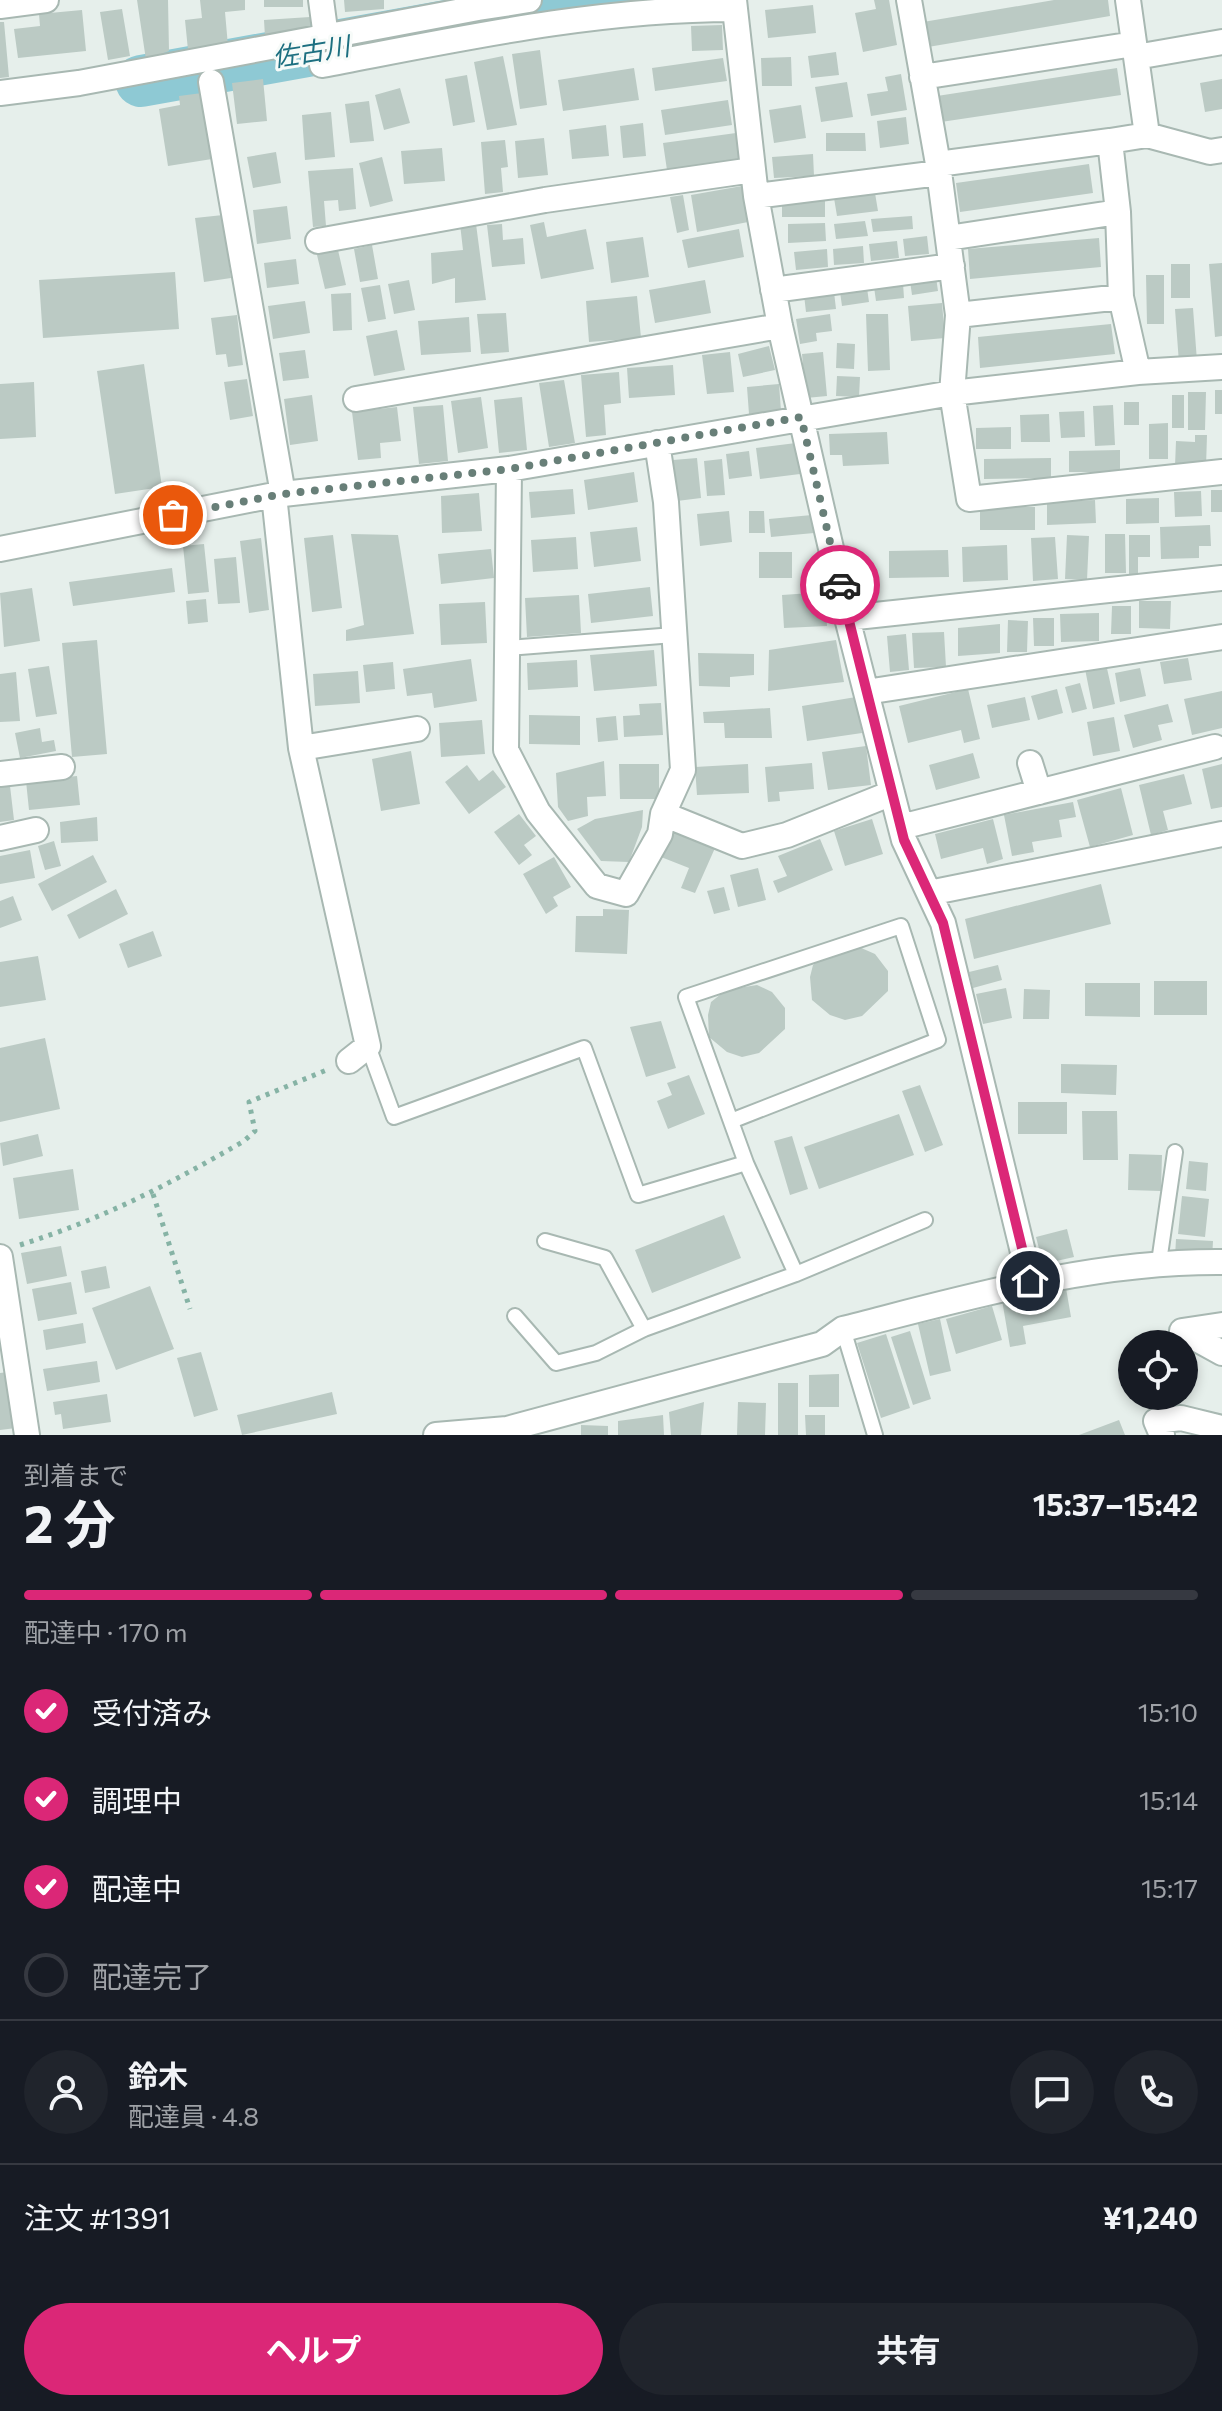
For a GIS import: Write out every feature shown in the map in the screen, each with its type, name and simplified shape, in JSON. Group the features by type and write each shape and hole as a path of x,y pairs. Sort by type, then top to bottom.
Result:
{"street":[{"path":"0,6 46,0"},
{"path":"321,0 326,37"},
{"path":"0,93 79,83 326,37 478,4 529,0"},
{"path":"909,0 939,168 958,315 952,393 969,499 1222,472"},
{"path":"1128,0 1147,135"},
{"path":"322,65 530,25 734,4 756,196 773,290 847,618 901,827 943,923 1030,1281"},
{"path":"922,77 1222,42"},
{"path":"211,82 279,494 301,748 358,1054"},
{"path":"756,196 1147,135 1210,152 1222,150"},
{"path":"1110,141 1118,212 1121,297 1138,372"},
{"path":"318,241 545,200 753,170"},
{"path":"948,238 1118,212"},
{"path":"773,290 952,266"},
{"path":"958,315 1121,297"},
{"path":"356,399 780,326"},
{"path":"0,549 279,494 509,469 952,393 1138,372 1222,367"},
{"path":"509,469 506,750 538,812 597,886 626,894 660,834 663,814 683,770 666,502 657,443"},
{"path":"847,618 1222,578"},
{"path":"866,692 1222,637"},
{"path":"301,748 417,729"},
{"path":"901,827 1039,792 1182,744 1215,747"},
{"path":"1030,763 1039,792"},
{"path":"0,774 62,767"},
{"path":"663,814 742,846 787,835 892,793"},
{"path":"0,838 36,830"},
{"path":"929,893 1222,834"},
{"path":"7,1252 27,1435"},
{"path":"437,1435 521,1425 822,1344 843,1329 1030,1281 1159,1262 1222,1262"},
{"path":"1222,1325 1182,1331 1222,1353"},
{"path":"1162,1435 1156,1421 1181,1418 1222,1428"}],"lane":[{"path":"507,648 674,635"},
{"path":"731,1121 938,1040 901,926 686,997 746,1163 796,1274"},
{"path":"358,1054 394,1117 584,1048 638,1195 746,1163"},
{"path":"1159,1262 1175,1152"},
{"path":"515,1316 556,1363 596,1353 644,1329 796,1274 925,1220"},
{"path":"545,1241 605,1258 644,1329"},
{"path":"843,1329 875,1435"}],"path":[{"path":"7,1252 153,1194 244,1141 255,1131 249,1102 358,1054"},
{"path":"153,1194 190,1309"}],"building":[{"path":"137,0 168,0 169,51 146,60"},
{"path":"200,0 245,0 245,10 225,12 228,46 188,50 185,20 202,18"},
{"path":"264,0 303,0 303,7 264,7"},
{"path":"344,0 384,0 384,9 345,12"},
{"path":"874,0 889,0 897,45 863,52 855,13 876,9"},
{"path":"1054,0 1108,0 1110,16 928,47 923,22"},
{"path":"813,5 816,33 768,38 765,10"},
{"path":"122,9 130,56 108,60 100,12"},
{"path":"82,10 86,51 18,58 14,29 40,26 39,14"},
{"path":"310,17 311,34 265,37 264,20"},
{"path":"0,22 4,22 9,77 0,78"},
{"path":"722,25 723,50 692,51 691,26"},
{"path":"540,50 547,105 520,109 512,54"},
{"path":"836,52 839,75 811,78 808,56"},
{"path":"503,56 517,125 487,130 474,62"},
{"path":"791,57 792,86 762,86 761,58"},
{"path":"723,58 727,81 655,91 652,68"},
{"path":"634,68 639,100 563,111 558,80"},
{"path":"1117,68 1121,95 941,122 937,96"},
{"path":"901,74 907,110 871,116 867,94 888,91 885,77"},
{"path":"467,75 475,122 453,126 445,79"},
{"path":"263,79 267,121 237,124 232,83"},
{"path":"1222,79 1222,109 1205,112 1200,83"},
{"path":"847,82 853,117 821,122 815,87"},
{"path":"400,88 410,123 384,130 375,95"},
{"path":"202,93 212,159 168,166 159,109 180,105 179,96"},
{"path":"728,100 732,125 665,135 661,110"},
{"path":"369,101 374,141 350,143 345,104"},
{"path":"801,105 806,138 774,143 769,110"},
{"path":"331,112 335,157 305,160 302,115"},
{"path":"906,117 909,144 880,148 877,121"},
{"path":"643,123 646,156 623,158 620,126"},
{"path":"606,125 609,156 572,159 569,130"},
{"path":"736,133 740,160 667,170 663,143"},
{"path":"826,133 865,133 866,151 826,151"},
{"path":"544,138 548,175 518,178 515,141"},
{"path":"505,140 508,167 501,168 503,192 485,194 481,142"},
{"path":"442,148 445,181 404,184 401,151"},
{"path":"276,152 281,183 253,188 247,157"},
{"path":"813,154 814,176 774,178 772,157"},
{"path":"382,157 393,201 370,207 359,163"},
{"path":"1089,164 1093,193 960,212 956,183"},
{"path":"353,168 356,209 339,211 338,200 324,201 326,226 313,227 308,171"},
{"path":"742,186 748,222 697,232 691,195"},
{"path":"875,193 878,211 837,216 834,198"},
{"path":"683,195 689,230 677,233 670,197"},
{"path":"782,201 825,201 825,217 782,217"},
{"path":"287,206 291,239 257,244 253,210"},
{"path":"223,215 231,278 204,282 195,218"},
{"path":"912,216 913,229 873,232 871,219"},
{"path":"865,221 868,236 836,239 834,224"},
{"path":"544,222 547,237 586,229 594,269 541,279 530,225"},
{"path":"825,223 826,241 788,243 788,224"},
{"path":"460,224 476,224 486,300 455,303 455,278 432,284 431,253 463,250"},
{"path":"502,224 503,240 523,238 525,264 492,267 487,225"},
{"path":"739,229 744,257 688,268 682,240"},
{"path":"927,236 929,254 905,256 903,239"},
{"path":"643,237 649,277 611,283 606,242"},
{"path":"1099,238 1101,267 970,279 968,249"},
{"path":"897,241 899,258 871,261 869,244"},
{"path":"372,245 378,279 360,282 354,249"},
{"path":"863,246 864,263 834,265 833,249"},
{"path":"827,249 828,267 796,270 794,252"},
{"path":"338,250 346,285 325,289 317,255"},
{"path":"296,259 299,284 267,288 264,263"},
{"path":"1222,263 1222,336 1215,337 1209,264"},
{"path":"1171,264 1190,264 1190,298 1171,298"},
{"path":"175,272 179,329 43,338 39,280"},
{"path":"1146,275 1164,275 1164,324 1147,324"},
{"path":"936,277 938,291 912,295 910,281"},
{"path":"409,280 415,310 394,314 388,284"},
{"path":"705,280 711,313 655,323 649,290"},
{"path":"903,283 904,298 876,301 874,287"},
{"path":"380,285 386,319 368,322 361,288"},
{"path":"867,288 869,302 842,306 840,292"},
{"path":"834,292 836,309 806,312 804,295"},
{"path":"351,293 352,330 333,331 331,294"},
{"path":"637,296 641,338 589,342 586,301"},
{"path":"305,301 310,333 273,339 268,306"},
{"path":"942,303 945,338 911,341 908,306"},
{"path":"1193,308 1197,361 1179,363 1175,309"},
{"path":"506,313 509,352 481,354 477,314"},
{"path":"830,314 832,331 816,333 817,341 800,344 796,319"},
{"path":"866,314 888,314 890,370 868,371"},
{"path":"237,315 243,365 228,367 226,354 216,355 211,318"},
{"path":"469,317 471,352 421,355 418,321"},
{"path":"1111,324 1115,354 980,368 978,337"},
{"path":"397,330 405,370 374,376 366,336"},
{"path":"837,343 855,344 854,369 836,368"},
{"path":"769,346 775,370 743,377 738,354"},
{"path":"305,350 309,378 283,381 279,353"},
{"path":"730,352 734,392 707,394 702,355"},
{"path":"823,352 827,396 806,398 802,354"},
{"path":"144,364 162,487 115,494 97,371"},
{"path":"673,365 675,395 629,398 627,368"},
{"path":"619,372 621,403 604,405 606,435 586,437 581,375"},
{"path":"837,376 860,377 859,397 836,396"},
{"path":"247,379 253,416 230,420 224,382"},
{"path":"564,380 575,443 549,447 539,383"},
{"path":"34,382 36,437 0,439 0,384"},
{"path":"779,384 781,411 749,414 747,387"},
{"path":"1215,390 1222,390 1222,414 1215,414"},
{"path":"1188,392 1206,392 1205,430 1188,430"},
{"path":"312,395 318,441 290,445 284,399"},
{"path":"1172,395 1184,395 1184,428 1172,428"},
{"path":"481,397 488,448 458,453 451,401"},
{"path":"522,397 527,450 499,453 494,400"},
{"path":"1124,402 1139,402 1139,425 1124,425"},
{"path":"443,405 448,461 419,464 413,407"},
{"path":"1113,405 1115,445 1095,446 1093,406"},
{"path":"397,407 401,441 380,443 381,458 358,460 352,412"},
{"path":"1084,411 1085,437 1061,438 1059,412"},
{"path":"1049,414 1050,442 1021,442 1020,415"},
{"path":"1168,423 1168,459 1149,459 1149,424"},
{"path":"1011,427 1011,449 976,449 976,428"},
{"path":"887,432 889,464 843,466 842,455 830,455 829,434"},
{"path":"1195,435 1207,435 1206,467 1175,466 1176,441 1195,442"},
{"path":"796,443 800,474 760,479 756,448"},
{"path":"1120,450 1120,472 1069,472 1069,451"},
{"path":"749,451 752,476 729,479 726,454"},
{"path":"697,458 701,498 677,501 673,460"},
{"path":"1051,458 1051,478 984,479 984,459"},
{"path":"722,459 725,495 707,496 704,461"},
{"path":"634,472 638,502 588,510 584,480"},
{"path":"573,489 575,514 531,518 529,492"},
{"path":"1211,490 1222,490 1222,512 1211,512"},
{"path":"1201,491 1202,516 1175,517 1174,492"},
{"path":"479,493 482,531 442,533 441,496"},
{"path":"1159,498 1159,523 1126,524 1126,499"},
{"path":"1095,500 1096,523 1047,525 1047,502"},
{"path":"980,507 1035,507 1035,530 980,530"},
{"path":"729,511 732,542 700,546 697,514"},
{"path":"749,511 764,511 765,533 749,533"},
{"path":"812,515 814,533 771,537 769,519"},
{"path":"1210,525 1211,546 1199,546 1199,558 1161,559 1160,527"},
{"path":"637,527 641,561 594,567 590,532"},
{"path":"351,534 398,535 414,634 346,641 346,630 364,625"},
{"path":"1105,534 1125,534 1126,573 1105,573"},
{"path":"333,535 342,608 312,612 304,538"},
{"path":"1067,535 1089,536 1087,580 1065,579"},
{"path":"1129,535 1150,535 1150,557 1138,557 1138,574 1129,574"},
{"path":"576,537 578,569 533,572 531,540"},
{"path":"1055,537 1058,579 1033,581 1031,538"},
{"path":"261,538 269,610 249,613 240,541"},
{"path":"204,544 209,592 188,594 183,546"},
{"path":"1007,545 1008,580 963,582 962,547"},
{"path":"491,549 494,578 441,584 438,554"},
{"path":"948,550 949,577 889,578 889,551"},
{"path":"759,552 792,552 792,578 759,578"},
{"path":"236,557 240,603 218,604 214,559"},
{"path":"172,568 175,592 73,606 69,582"},
{"path":"650,587 653,616 591,623 588,594"},
{"path":"32,588 40,641 4,647 0,593"},
{"path":"825,592 827,626 784,628 782,595"},
{"path":"579,595 581,633 527,637 525,598"},
{"path":"206,599 208,622 188,624 186,601"},
{"path":"1139,601 1171,601 1170,629 1139,628"},
{"path":"485,602 487,643 441,645 439,604"},
{"path":"1112,606 1131,606 1131,634 1111,634"},
{"path":"1099,613 1099,641 1061,642 1060,614"},
{"path":"1033,618 1054,618 1054,646 1034,646"},
{"path":"1008,620 1028,621 1027,652 1007,652"},
{"path":"1000,624 1000,653 958,656 958,628"},
{"path":"944,632 946,667 914,668 912,633"},
{"path":"906,634 909,670 890,672 887,636"},
{"path":"97,640 107,754 72,757 62,643"},
{"path":"836,640 844,682 768,691 769,650"},
{"path":"654,650 657,686 594,691 590,655"},
{"path":"698,653 754,654 754,675 730,677 730,687 699,686"},
{"path":"1188,658 1192,680 1164,684 1160,662"},
{"path":"471,659 477,701 434,708 432,693 407,696 403,669"},
{"path":"577,660 578,687 528,690 527,663"},
{"path":"393,662 395,689 366,692 363,665"},
{"path":"1106,664 1115,704 1093,709 1085,669"},
{"path":"49,666 57,714 36,717 28,669"},
{"path":"1140,668 1146,696 1120,702 1115,673"},
{"path":"358,671 360,703 315,706 313,674"},
{"path":"16,672 20,721 0,722 0,674"},
{"path":"1080,683 1087,709 1072,713 1065,687"},
{"path":"968,689 980,739 964,743 961,730 908,743 899,706"},
{"path":"1057,689 1063,713 1038,720 1031,696"},
{"path":"1222,691 1222,728 1192,735 1184,699"},
{"path":"856,697 862,733 807,741 802,706"},
{"path":"1025,697 1030,720 992,728 987,705"},
{"path":"661,703 663,735 624,737 623,716 640,715 639,704"},
{"path":"1168,704 1173,722 1158,725 1162,740 1133,748 1124,715"},
{"path":"770,708 772,738 725,738 724,723 704,723 703,712"},
{"path":"529,715 580,716 580,745 529,744"},
{"path":"616,716 618,740 598,742 596,718"},
{"path":"1114,717 1120,751 1093,756 1087,722"},
{"path":"482,720 485,754 441,757 439,723"},
{"path":"40,728 42,742 54,740 56,751 20,758 15,733"},
{"path":"866,746 871,785 828,790 822,752"},
{"path":"411,751 420,804 381,811 372,759"},
{"path":"973,753 980,778 936,790 929,765"},
{"path":"604,761 606,796 587,797 588,816 568,821 558,807 556,773"},
{"path":"812,763 814,789 779,792 780,801 768,802 765,767"},
{"path":"619,764 659,764 659,799 620,799"},
{"path":"748,764 749,793 697,795 695,767"},
{"path":"1222,764 1222,807 1211,809 1202,769"},
{"path":"467,765 479,781 493,770 506,787 469,814 445,782"},
{"path":"1184,774 1192,804 1163,811 1168,830 1151,835 1139,785"},
{"path":"77,776 80,805 29,810 26,781"},
{"path":"10,786 14,820 0,822 0,787"},
{"path":"1121,788 1133,835 1090,847 1077,800"},
{"path":"1073,802 1076,817 1059,820 1062,837 1032,842 1034,852 1012,856 1004,815"},
{"path":"643,810 642,827 629,862 601,861 577,829 595,819"},
{"path":"519,814 536,836 524,845 532,855 519,865 494,832"},
{"path":"97,817 98,841 61,843 60,822"},
{"path":"872,819 883,854 845,866 834,831"},
{"path":"993,819 1003,859 987,864 983,848 941,859 935,834"},
{"path":"672,831 715,848 695,893 681,888 689,868 661,857"},
{"path":"820,839 833,870 778,893 773,881 787,876 778,856"},
{"path":"54,841 61,866 45,870 38,846"},
{"path":"30,850 35,878 0,884 0,856"},
{"path":"93,855 107,882 52,911 38,884"},
{"path":"554,857 571,887 553,897 558,906 546,914 523,874"},
{"path":"758,868 766,900 738,907 730,875"},
{"path":"1101,884 1111,924 974,959 965,919"},
{"path":"724,887 730,910 714,914 707,891"},
{"path":"116,889 128,914 79,939 67,915"},
{"path":"13,896 22,920 0,928 0,901"},
{"path":"603,909 629,910 627,954 575,952 576,916 603,916"},
{"path":"153,931 162,956 128,968 119,944"},
{"path":"859,947 875,954 888,971 888,991 862,1016 845,1020 830,1015 812,1000 810,977 813,965 829,953"},
{"path":"38,956 46,1000 0,1007 0,962"},
{"path":"998,965 1002,980 973,988 969,972"},
{"path":"1154,981 1207,981 1207,1015 1154,1015"},
{"path":"1085,983 1140,983 1140,1017 1085,1016"},
{"path":"757,985 772,992 785,1008 785,1029 759,1053 742,1057 727,1052 709,1037 708,1015 711,1002 726,990"},
{"path":"1006,988 1012,1018 983,1024 976,994"},
{"path":"1024,989 1050,990 1049,1019 1023,1019"},
{"path":"661,1021 676,1068 646,1077 630,1027"},
{"path":"45,1038 60,1109 0,1122 0,1048"},
{"path":"1061,1064 1117,1065 1116,1095 1061,1093"},
{"path":"689,1075 705,1114 668,1129 657,1101 672,1095 667,1083"},
{"path":"920,1085 943,1145 925,1152 902,1091"},
{"path":"1018,1102 1067,1102 1067,1134 1018,1134"},
{"path":"1082,1111 1117,1111 1118,1160 1083,1160"},
{"path":"899,1114 914,1155 819,1189 804,1147"},
{"path":"38,1134 43,1156 3,1166 0,1143"},
{"path":"792,1136 808,1189 790,1195 774,1141"},
{"path":"1129,1154 1162,1155 1161,1191 1128,1190"},
{"path":"1189,1161 1208,1163 1206,1191 1186,1189"},
{"path":"73,1169 79,1210 19,1219 13,1178"},
{"path":"1182,1196 1209,1199 1205,1237 1178,1234"},
{"path":"724,1215 741,1258 652,1293 635,1250"},
{"path":"1067,1229 1074,1257 1043,1264 1036,1237"},
{"path":"1176,1239 1213,1241 1212,1259 1175,1257"},
{"path":"61,1246 67,1276 27,1284 21,1253"},
{"path":"106,1266 110,1288 85,1293 81,1271"},
{"path":"71,1282 77,1314 38,1321 32,1289"},
{"path":"150,1286 174,1349 116,1370 92,1308"},
{"path":"1066,1288 1071,1317 1023,1326 1026,1344 1010,1347 1002,1300"},
{"path":"992,1306 1002,1340 956,1354 946,1319"},
{"path":"940,1319 951,1371 930,1376 918,1324"},
{"path":"83,1323 86,1343 46,1350 43,1330"},
{"path":"910,1331 931,1399 913,1405 891,1337"},
{"path":"886,1334 910,1408 881,1418 857,1343"},
{"path":"201,1352 218,1410 194,1417 177,1358"},
{"path":"97,1361 100,1382 47,1391 43,1369"},
{"path":"8,1372 16,1428 0,1430 0,1373"},
{"path":"839,1374 839,1407 809,1407 809,1375"},
{"path":"778,1383 798,1383 798,1435 778,1435"},
{"path":"332,1392 337,1414 242,1435 237,1415"},
{"path":"107,1394 111,1422 63,1429 61,1414 55,1415 53,1402"},
{"path":"704,1402 701,1435 671,1435 669,1412"},
{"path":"738,1402 766,1403 765,1435 737,1435"},
{"path":"663,1415 664,1435 618,1435 618,1421"},
{"path":"805,1415 825,1415 825,1435 806,1435"},
{"path":"1119,1420 1125,1435 1079,1435"},
{"path":"581,1425 608,1426 608,1435 581,1435"}],"waterway":[{"name":"佐古川","path":"141,81 513,14 622,0"}],"way so far":[{"path":"173,515 283,494 509,469 801,417 840,585"}],"route":[{"path":"840,585 904,840 943,923 1030,1281"}]}
